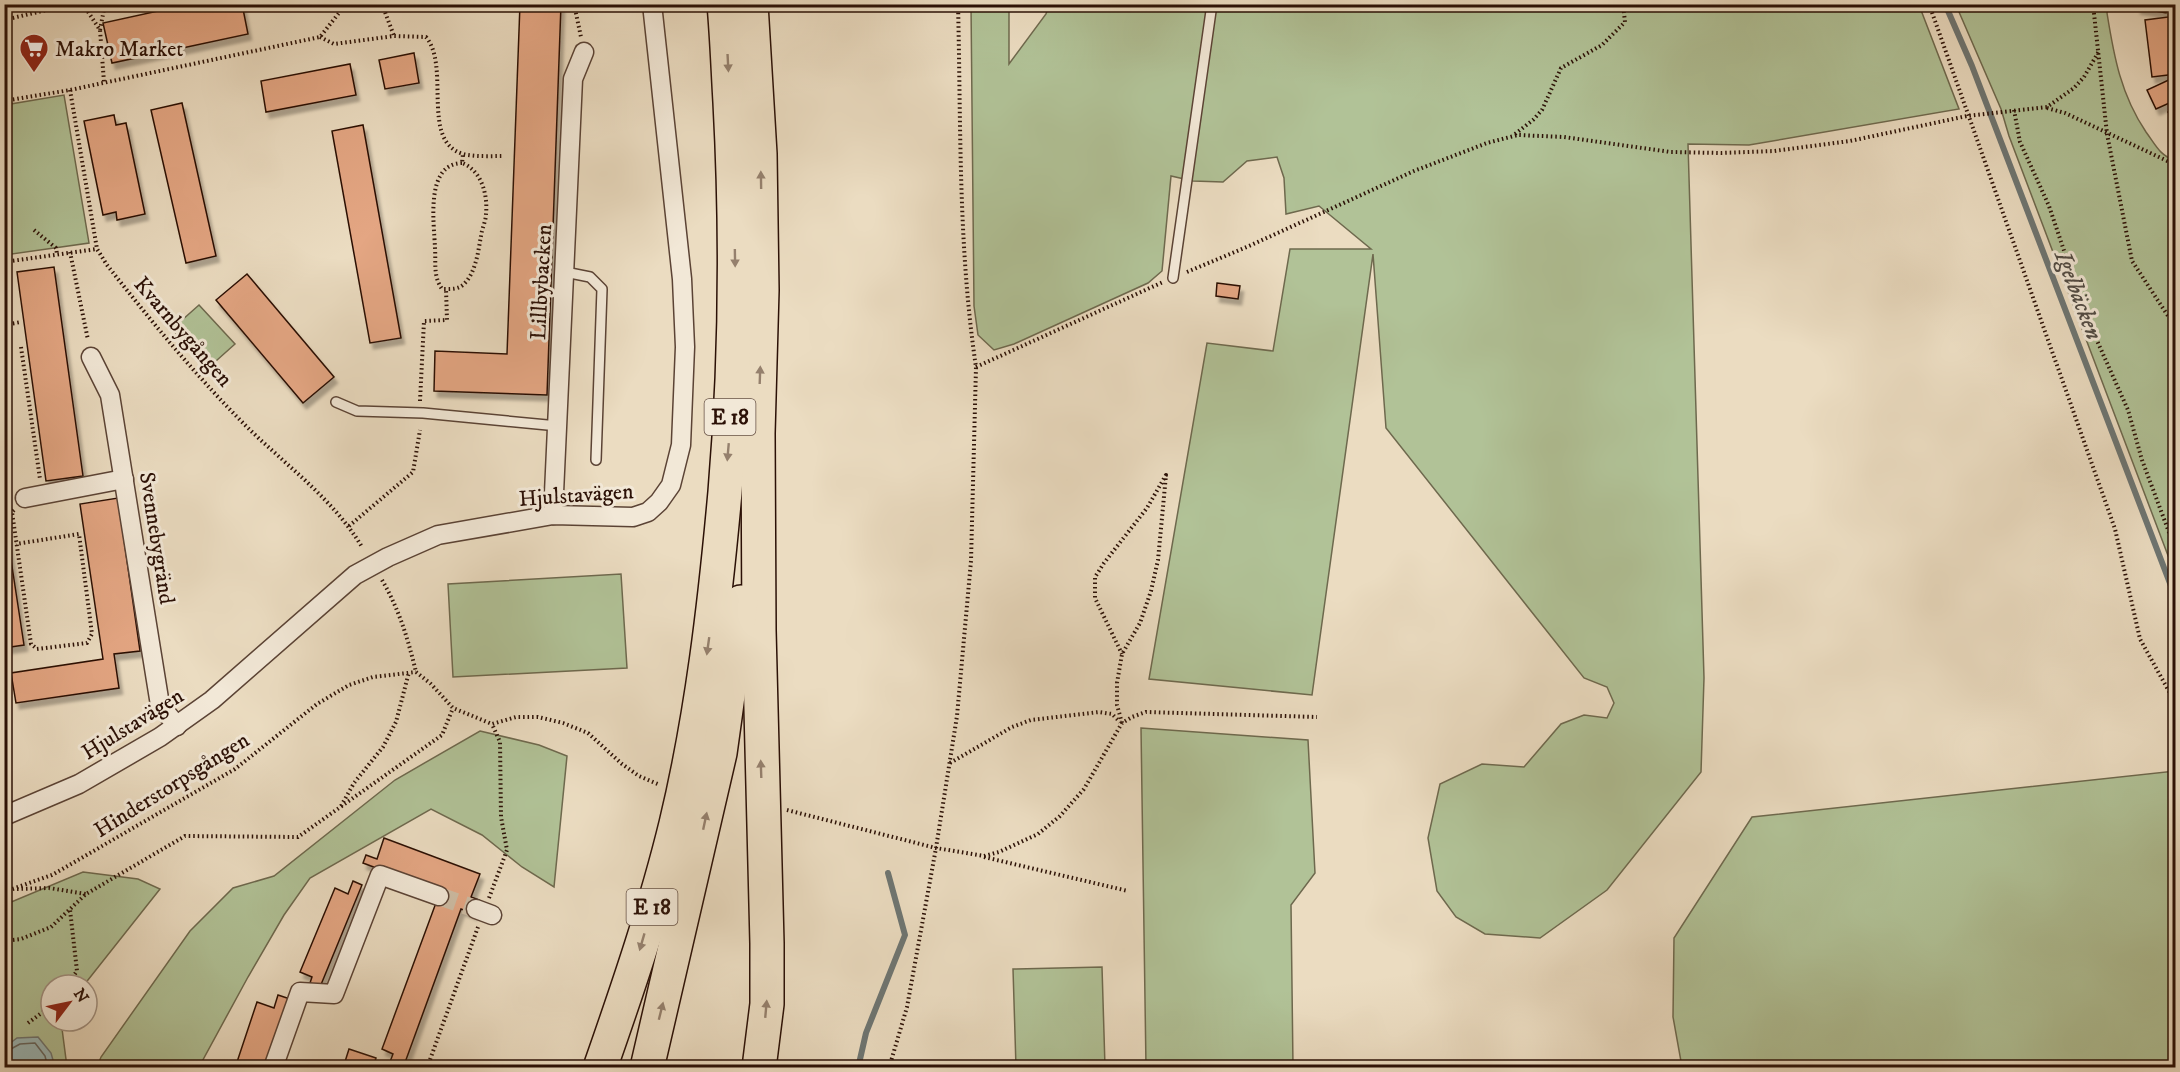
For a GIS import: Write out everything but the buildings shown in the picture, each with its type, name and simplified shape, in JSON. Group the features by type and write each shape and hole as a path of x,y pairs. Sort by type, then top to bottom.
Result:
{"highway":[{"name":"E 18","path":"611,1068 628,988 675,825 692,745 718,568 730,433 736,291 733,156 724,4"},
{"name":"E 18","path":"647,1068 720,753 745,570 758,433 762,290 761,188 751,4"},
{"path":"758,433 759,630 767,943 767,1004 759,1068"},
{"path":"600,1068 628,988"}],"street":[{"name":"Hjulstavägen","path":"4,816 79,784 177,726 212,700 355,575 380,561 438,535 553,515 633,518 648,512 659,502 671,485 681,445 685,347 682,279 652,4"},
{"name":"Lillbybacken","path":"553,515 573,79 584,52"},
{"name":"Svennebygränd","path":"91,357 110,395 160,705 177,726"},
{"path":"34,496 124,479"},
{"path":"273,1068 300,992 334,994 380,875 439,896"}],"lane":[{"path":"1173,278 1212,4"},
{"path":"565,272 590,277 602,289 596,460"},
{"path":"336,402 357,411 420,413 558,426"}],"path":[{"path":"4,20 72,4"},
{"path":"83,4 100,30"},
{"path":"104,83 100,30 105,4"},
{"path":"264,4 266,7 283,4"},
{"path":"320,38 346,4"},
{"path":"382,4 394,36"},
{"path":"574,4 584,52"},
{"path":"889,1068 908,1007 950,764 957,716 971,561 976,367 971,335 964,244 958,4"},
{"path":"1513,136 1542,110 1561,68 1602,45 1625,22 1623,4"},
{"path":"1929,4 2115,529 2140,639 2175,704"},
{"path":"2095,4 2107,134 2132,261 2175,327"},
{"path":"4,101 70,90 320,38 334,44 394,36 417,36 426,37 430,42 437,67 441,130 447,145 463,153 504,156"},
{"path":"2047,108 2074,88 2084,77 2099,51"},
{"name":"Kvarnbygången","path":"70,90 97,249 125,289 204,382 249,429 350,526 362,547"},
{"path":"976,367 1414,171 1487,143 1518,135 1564,137 1671,152 1774,151 1850,141 1967,116 2047,108 2066,113 2175,165"},
{"path":"2014,110 2020,142 2049,206 2086,316 2128,410 2142,460 2175,551"},
{"path":"462,163 463,153"},
{"path":"453,163 462,163 472,166 478,175 486,202 486,215 471,275 464,285 454,289 442,289 436,281 434,266 435,192 440,176 447,168 453,163"},
{"path":"34,230 56,248 57,254"},
{"path":"4,262 97,249"},
{"path":"70,252 91,357"},
{"path":"420,413 421,348 424,340 424,321 447,320 446,289"},
{"path":"4,325 21,322"},
{"path":"21,347 34,496"},
{"path":"350,526 413,472 420,430"},
{"path":"1122,654 1095,598 1095,577 1147,508 1166,475 1158,560 1151,591 1140,623 1122,654 1117,683 1117,705 1122,723"},
{"path":"79,534 92,634 87,643 37,649 31,644 16,544 79,534"},
{"path":"381,578 394,600 416,672 431,684 453,708 492,724 516,717 538,717 563,723 588,734 639,776 665,786"},
{"path":"340,809 354,783 388,738 396,722 409,672"},
{"name":"Hinderstorpsgången","path":"4,892 52,875 235,769 317,704 349,685 373,677 416,672"},
{"path":"4,941 21,939 51,927 86,894 184,836 298,837 442,735 453,708"},
{"path":"950,764 1012,727 1031,720 1099,712 1112,714 1122,723"},
{"path":"984,856 999,852 1038,834 1060,816 1084,789 1122,723 1146,712 1317,717"},
{"path":"427,1068 507,850 501,817 500,742 492,724"},
{"path":"776,807 936,848 984,856 1128,891"},
{"path":"4,876 10,890"},
{"path":"4,897 10,890 49,888 86,894"},
{"path":"70,910 76,973"},
{"path":"28,1023 39,1015"}],"green space":[{"path":"971,5 1009,5 1009,64 1046,14 1049,5 1919,5 1959,109 1749,145 1688,144 1704,678 1701,772 1607,890 1540,938 1485,934 1456,917 1437,891 1428,838 1440,784 1482,764 1524,767 1561,724 1584,715 1607,718 1614,703 1607,687 1584,678 1386,428 1373,254 1312,695 1149,679 1207,343 1273,351 1290,249 1371,249 1319,206 1286,214 1284,178 1277,157 1247,161 1223,182 1193,181 1171,176 1162,271 1148,283 1014,344 994,350 978,335 974,306"},
{"path":"1956,5 2109,5 2107,13 2116,60 2130,104 2156,146 2165,156 2175,161 2175,574 2009,136 2001,109"},
{"path":"64,95 89,243 5,255 5,105"},
{"path":"199,305 235,344 207,369 172,329"},
{"path":"621,574 627,668 453,677 448,584"},
{"path":"1141,728 1308,740 1315,873 1291,905 1293,1067 1146,1067"},
{"path":"480,731 539,745 567,756 554,887 522,867 482,835 431,809 310,878 284,915 199,1067 97,1067 101,1057 190,931 233,888 274,876 395,780"},
{"path":"2175,771 2175,1067 1682,1067 1673,1017 1674,938 1752,817"},
{"path":"83,872 138,879 160,889 94,973 39,973 39,1033 63,1033 67,1067 5,1067 4,905"},
{"path":"1102,967 1105,1067 1016,1067 1013,969"}],"water":[{"path":"38,1037 51,1053 55,1067 5,1067 5,1047 17,1038"}],"waterway":[{"name":"Igelbäcken","path":"1945,4 1972,66 2176,599"},
{"path":"858,1068 866,1033 905,935 888,873"}],"tunnel":[{"path":"439,896 476,909"}],"place":[{"name":"Makro Market","path":"34,74"}]}
